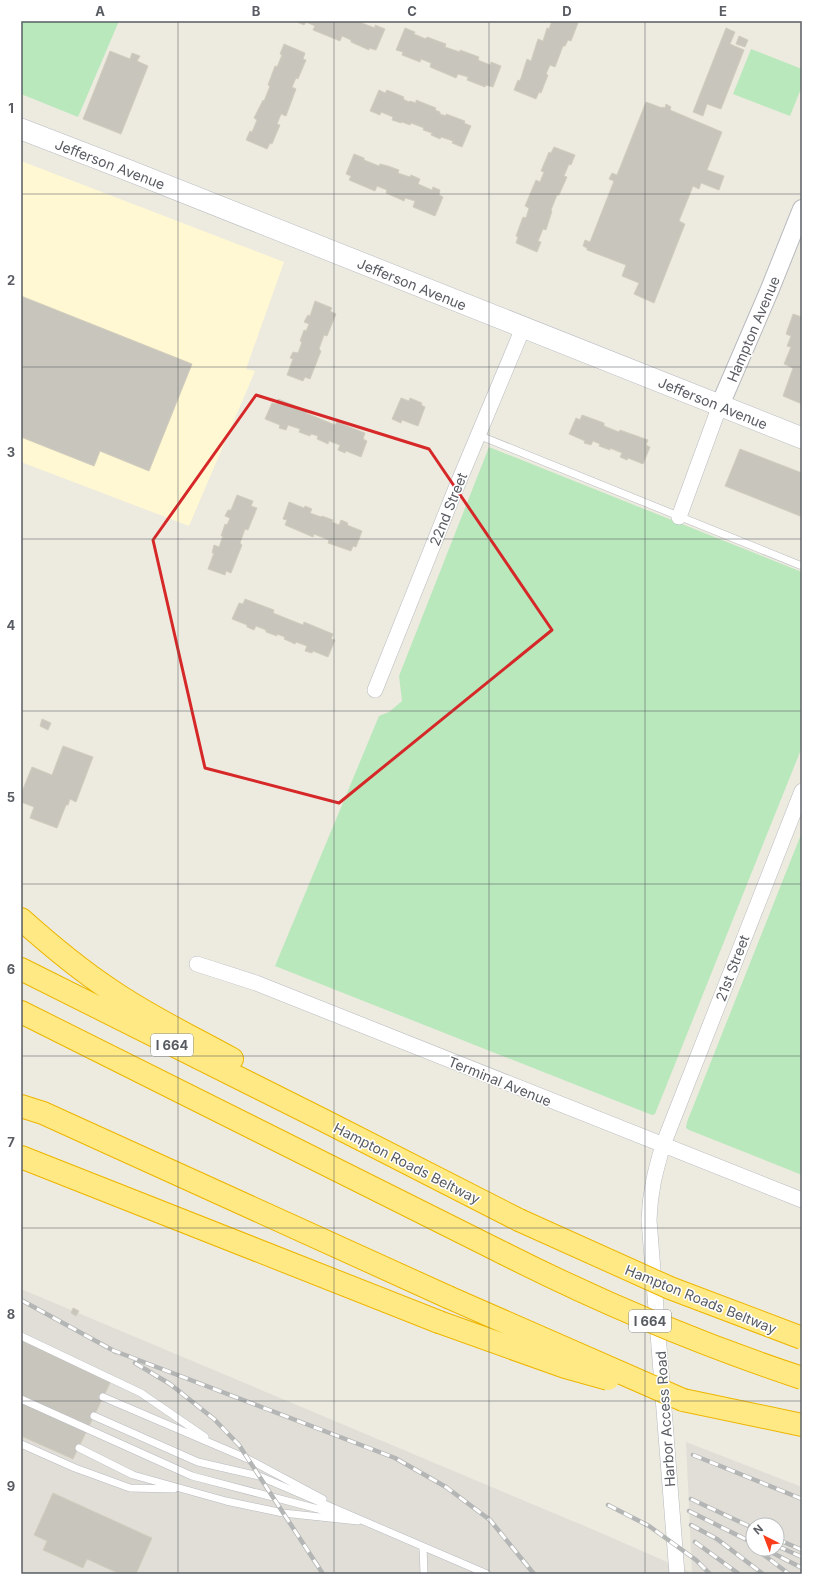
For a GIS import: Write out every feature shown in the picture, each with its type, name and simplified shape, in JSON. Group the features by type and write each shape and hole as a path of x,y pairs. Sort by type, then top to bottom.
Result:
{"highway":[{"path":"21,919 80,969 112,991 151,1016 236,1061 323,1120"},
{"name":"Hampton Roads Beltway","path":"21,969 519,1220 670,1288 802,1338"},
{"name":"I 664","path":"21,1012 558,1281 716,1347 802,1378"},
{"path":"21,1106 43,1113 448,1297 683,1400"},
{"path":"21,1157 440,1322 565,1367 683,1400 802,1425"}],"main road":[{"name":"Jefferson Avenue","path":"21,129 219,206 802,438"}],"street":[{"name":"Hampton Avenue","path":"679,517 720,405 770,289 802,209"},
{"name":"22nd Street","path":"375,690 523,328"},
{"name":"21st Street","path":"663,1145 802,792"},
{"name":"Terminal Avenue","path":"197,964 256,983 802,1200"},
{"name":"Harbor Access Road","path":"663,1145 654,1174 650,1196 649,1220 677,1574"}],"lane":[{"path":"478,435 802,566"},
{"path":"21,1336 141,1393 216,1445"},
{"path":"103,1397 248,1459 366,1522"},
{"path":"21,1399 192,1476 366,1522"},
{"path":"94,1416 198,1462 259,1476 487,1574"},
{"path":"21,1444 75,1468 130,1488 184,1489"},
{"path":"79,1448 133,1475 226,1501 283,1513 366,1522"},
{"path":"423,1547 424,1574"}],"highlighted area":[{"path":"256,395 429,449 552,630 339,803 205,768 153,540"}],"shaded area":[{"path":"21,161 284,262 246,369 255,371 189,526 21,462"},
{"path":"21,1289 601,1533 692,1573 686,1442 802,1487 802,1574 21,1574"}],"green space":[{"path":"21,21 119,21 78,117 21,94"},
{"path":"751,49 802,69 802,86 790,116 733,94"},
{"path":"489,447 802,572 802,747 655,1114 652,1115 275,966 379,716 389,712 402,701 399,676"},
{"path":"802,832 802,1175 686,1128 687,1122"}],"building":[{"path":"295,21 363,21 362,23 375,28 375,25 385,29 376,50 369,48 369,50 342,36 340,41 313,30 315,26 306,22 304,25"},
{"path":"552,21 576,21 578,23 571,41 568,40 565,46 563,46 555,67 550,65 541,93 539,92 536,99 514,90 518,80 520,81 527,59 531,61 538,39 543,41 547,28 549,29"},
{"path":"405,28 426,39 427,37 446,44 445,47 460,52 460,50 479,57 478,60 490,65 491,62 501,66 493,87 486,85 485,87 467,80 468,77 458,74 456,78 430,67 431,63 421,59 420,62 402,55 403,52 396,50"},
{"path":"726,28 735,32 730,44 744,50 721,109 707,104 703,116 693,112"},
{"path":"739,36 748,40 745,47 736,44"},
{"path":"284,44 305,53 303,59 306,60 298,79 296,78 292,87 296,89 286,116 281,114 277,124 280,125 272,144 270,143 267,149 246,140 250,131 252,132 257,120 254,118 263,100 264,101 270,86 268,85 275,66 277,67 282,55 280,54"},
{"path":"110,51 130,59 132,53 140,56 137,61 148,66 121,134 83,119"},
{"path":"379,90 385,93 387,90 404,97 403,99 409,102 416,103 416,100 436,108 435,110 440,112 440,114 446,116 446,114 465,121 464,123 471,126 462,147 452,143 453,141 441,137 440,139 431,135 432,133 423,130 424,128 411,123 410,125 392,120 393,117 381,112 380,115 370,111"},
{"path":"646,102 662,108 665,108 666,104 671,107 670,110 722,132 707,170 724,176 719,190 701,183 699,189 693,186 679,221 685,224 654,303 634,294 639,283 622,276 626,265 587,250 587,248 583,246 585,240 590,242 614,181 609,179 612,173 617,175"},
{"path":"554,147 575,155 564,176 567,177 551,210 552,211 546,230 543,229 538,241 541,242 537,252 516,243 518,237 516,236 523,217 526,218 529,208 525,206 536,180 540,182 544,172 541,171 549,152 551,153"},
{"path":"354,154 379,166 380,164 388,166 399,170 398,173 410,177 411,175 420,179 418,184 432,190 433,187 440,190 439,195 443,197 435,216 413,207 415,201 405,198 404,201 386,193 387,190 377,186 375,191 349,180 351,176 346,174"},
{"path":"21,296 192,364 149,471 100,451 94,466 21,437"},
{"path":"315,301 332,308 330,311 336,314 327,336 324,335 319,349 321,351 310,379 305,377 303,381 287,375 293,359 290,358 293,352 298,353 304,330 306,331 309,324 304,322 308,315 310,316"},
{"path":"793,314 802,317 802,404 783,396 793,368 784,364 791,347 787,346 791,336 786,334"},
{"path":"401,398 409,401 410,398 422,403 421,405 425,407 418,426 402,420 401,423 392,419"},
{"path":"278,399 308,411 306,413 335,425 337,422 365,433 363,439 367,441 361,457 346,451 345,453 338,450 340,445 329,441 328,444 317,439 318,436 311,434 310,436 299,432 300,429 288,425 286,430 279,428 280,425 265,419 272,403 276,404"},
{"path":"582,415 604,423 604,426 619,432 620,430 648,440 646,445 650,447 643,464 628,458 627,460 620,457 622,453 610,448 610,450 599,446 600,444 593,441 591,445 584,443 585,441 569,434 576,418 580,420"},
{"path":"740,449 802,473 802,515 801,514 800,516 725,486"},
{"path":"237,495 253,501 251,506 257,508 248,530 245,529 240,543 242,545 231,573 226,571 225,575 208,569 214,553 212,553 214,545 219,547 225,524 227,525 230,518 225,516 228,510 231,510"},
{"path":"289,502 304,508 305,506 312,509 310,513 333,520 332,522 339,525 341,520 348,523 347,525 362,531 356,547 353,546 351,551 328,543 329,540 314,534 313,537 285,525 287,520 283,519"},
{"path":"245,599 274,610 273,613 303,625 304,622 333,634 331,639 335,640 328,657 313,651 312,653 305,651 307,646 296,642 295,644 284,639 285,637 266,632 266,630 256,626 254,630 247,627 247,625 232,619 239,603 243,604"},
{"path":"42,719 51,723 48,730 40,726"},
{"path":"63,746 93,757 76,802 70,799 57,828 30,818 34,807 21,802 21,794 32,767 52,775"},
{"path":"73,1308 79,1311 76,1316 71,1313"},
{"path":"21,1338 112,1379 73,1459 21,1436"},
{"path":"53,1493 152,1538 136,1574 120,1574 87,1559 83,1568 43,1550 47,1541 34,1535"}],"railway":[{"path":"21,1300 116,1352"},
{"path":"112,1350 395,1458 446,1487 490,1520 534,1574"},
{"path":"135,1363 170,1384 214,1419 239,1445 323,1574"},
{"path":"693,1455 802,1499"},
{"path":"691,1499 745,1524"},
{"path":"608,1505 649,1526 696,1560 710,1574"},
{"path":"689,1511 745,1539"},
{"path":"691,1525 717,1539 763,1574"},
{"path":"695,1542 739,1574"},
{"path":"785,1543 802,1550"},
{"path":"785,1550 802,1557"},
{"path":"767,1557 789,1574"},
{"path":"781,1557 802,1568"}]}
